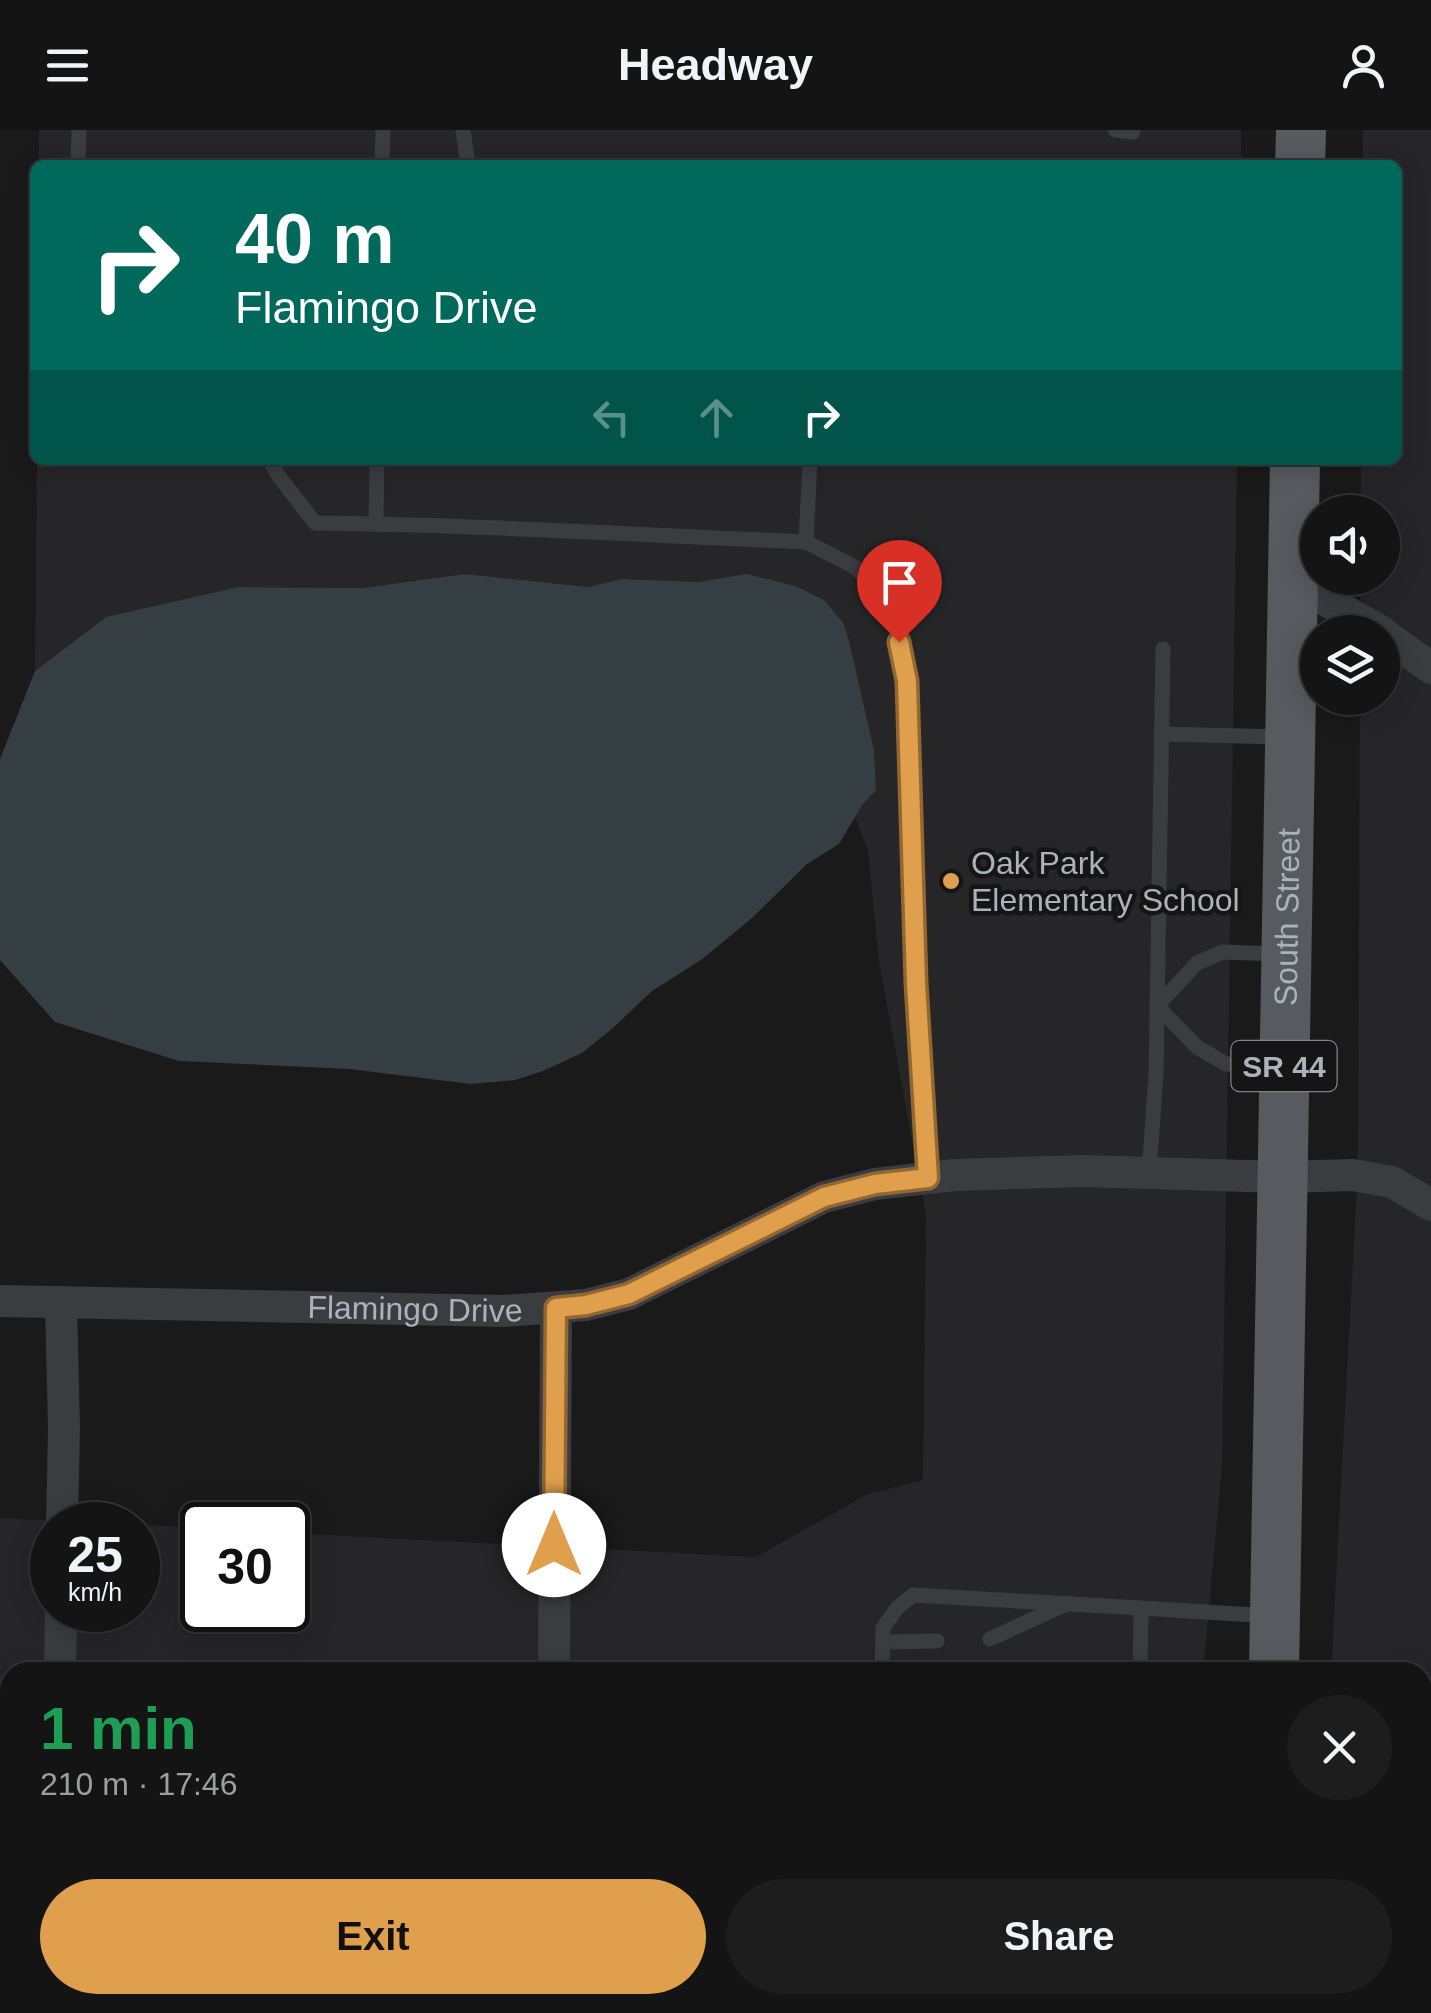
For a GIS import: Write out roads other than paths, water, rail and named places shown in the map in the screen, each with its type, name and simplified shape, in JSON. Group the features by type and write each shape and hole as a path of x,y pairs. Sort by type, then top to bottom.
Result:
{"main road":[{"path":"1300,160 1301,130"},
{"name":"South Street","path":"1274,1662 1296,465"}],"street":[{"path":"1294,582 1351,615"},
{"path":"1400,646 1431,668"},
{"name":"Flamingo Drive","path":"0,1301 485,1310 586,1305 629,1294 824,1197 875,1184 928,1178 1084,1171 1282,1177 1354,1175 1392,1182 1431,1204"},
{"path":"61,1302 62,1502"},
{"path":"554,1662 556,1308"},
{"path":"60,1662 61,1632"}],"lane":[{"path":"78,160 79,130"},
{"path":"382,160 383,130"},
{"path":"463,130 467,160"},
{"path":"1114,130 1134,130"},
{"path":"273,465 316,523 806,542 855,567 891,604 907,681 916,983 928,1178"},
{"path":"376,465 376,524"},
{"path":"806,542 810,465"},
{"path":"1149,1173 1158,1006 1163,649"},
{"path":"1162,734 1291,738"},
{"path":"1158,1006 1197,963 1223,952 1286,954"},
{"path":"1158,1006 1196,1048 1226,1064 1284,1067"},
{"path":"882,1662 883,1628 897,1608 913,1596 1275,1616"},
{"path":"990,1640 1070,1602"},
{"path":"1140,1662 1142,1608"},
{"path":"883,1642 937,1641"}],"place":[{"name":"Oak Park Elementary School","path":"951,881"}]}
